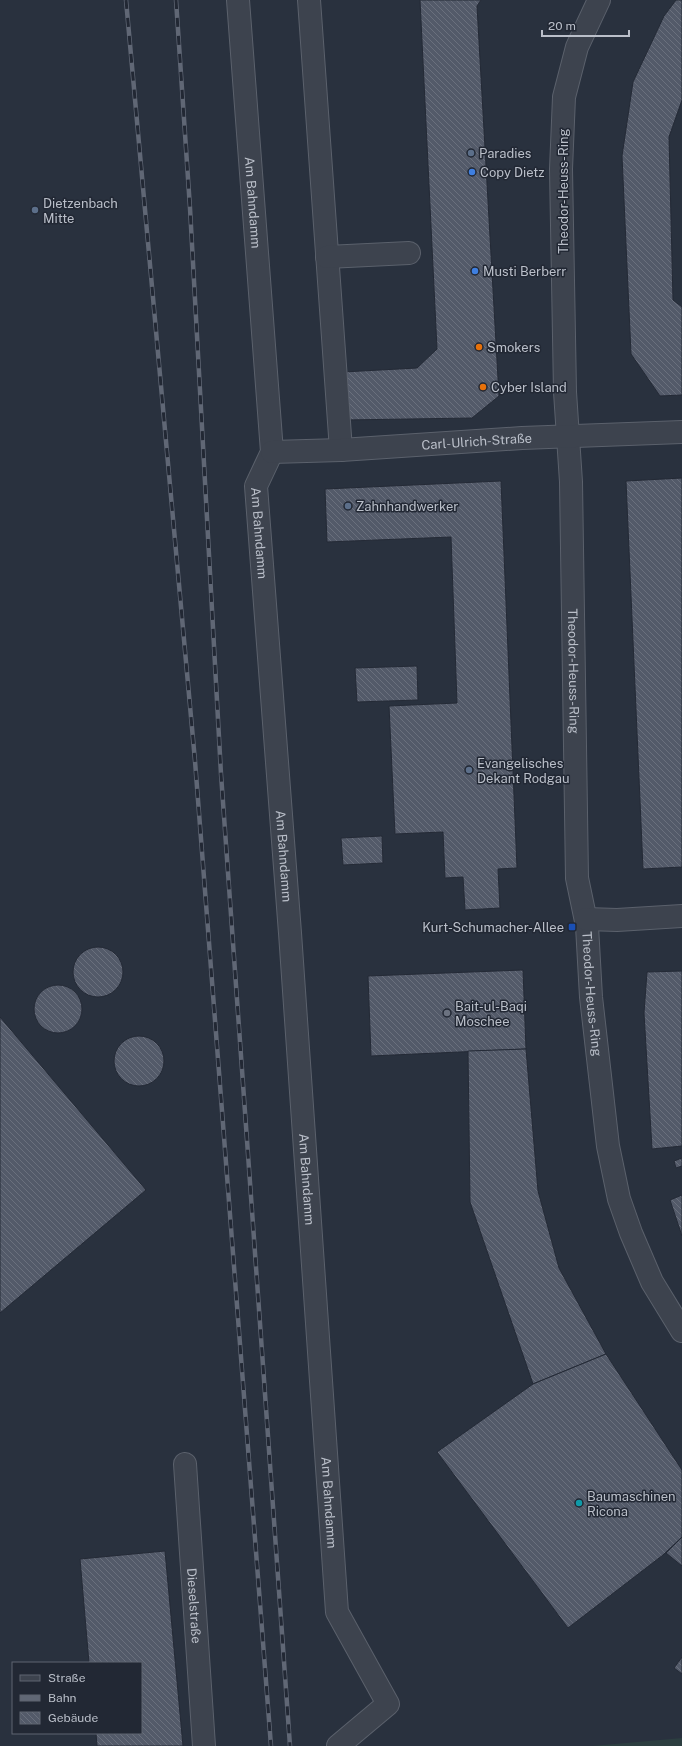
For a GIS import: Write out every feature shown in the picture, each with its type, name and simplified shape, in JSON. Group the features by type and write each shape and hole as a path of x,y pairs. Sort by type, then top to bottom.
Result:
{"street":[{"name":"Am Bahndamm","path":"238,0 272,452 256,486 290,941 337,1612 388,1704 338,1746"},
{"path":"308,0 341,450"},
{"name":"Theodor-Heuss-Ring","path":"599,0 577,47 564,97 561,169 565,392 571,482 577,878 586,919 592,1005 608,1146 619,1199 631,1233 652,1282 682,1331"},
{"path":"327,257 409,253"},
{"name":"Carl-Ulrich-Straße","path":"272,452 341,450 568,436 682,432"},
{"path":"586,919 617,920 682,916"},
{"name":"Dieselstraße","path":"185,1464 204,1746"}],"shaded area":[{"path":"682,1738 682,1746 592,1746"}],"building":[{"path":"420,0 481,0 477,6 499,396 472,418 345,420 343,372 417,368 437,349"},
{"path":"676,0 682,0 682,100 669,137 673,300 682,307 682,395 660,396 631,354 622,156 633,82 664,16"},
{"path":"682,478 682,867 643,869 626,481"},
{"path":"501,481 517,868 498,869 500,908 465,910 463,877 445,878 443,832 395,834 389,706 457,703 451,537 327,542 325,489"},
{"path":"417,666 418,700 357,702 355,668"},
{"path":"382,836 383,863 343,865 341,838"},
{"path":"98,947 107,949 118,958 123,972 121,981 112,992 98,997 89,995 78,986 73,972 75,963 84,952"},
{"name":"Bait-ul-Baqi Moschee","path":"523,970 526,1049 371,1056 368,976"},
{"path":"682,971 682,1146 652,1149 644,1013 647,972"},
{"path":"53,985 63,985 72,989 78,995 81,1000 81,1018 72,1029 63,1033 53,1033 44,1029 38,1023 34,1014 34,1004 38,995 44,989"},
{"path":"0,1017 146,1190 0,1313"},
{"path":"139,1036 149,1038 157,1043 162,1051 164,1061 162,1071 157,1079 149,1084 139,1086 129,1084 121,1079 116,1071 114,1061 116,1051 121,1043 129,1038"},
{"path":"526,1049 538,1191 559,1268 606,1354 533,1384 470,1202 468,1051"},
{"path":"682,1158 682,1166 676,1168 674,1161"},
{"path":"682,1195 682,1236 670,1200"},
{"name":"Baumaschinen Ricona","path":"606,1354 682,1470 682,1537 663,1555 568,1628 437,1452 533,1384"},
{"path":"682,1537 682,1566 666,1553"},
{"path":"165,1551 183,1746 97,1746 96,1734 142,1734 142,1662 89,1662 80,1559"},
{"path":"682,1657 682,1674 674,1668"}],"railway":[{"path":"126,0 195,761 271,1746"},
{"path":"176,0 190,208 221,774 290,1746"}],"place":[{"name":"Paradies","path":"471,153"},
{"name":"Copy Dietz","path":"472,172"},
{"name":"Dietzenbach Mitte","path":"35,210"},
{"name":"Musti Berberr","path":"475,271"},
{"name":"Smokers","path":"479,347"},
{"name":"Cyber Island","path":"483,387"},
{"name":"Zahnhandwerker","path":"348,506"},
{"name":"Evangelisches Dekant Rodgau","path":"469,770"},
{"name":"Kurt-Schumacher-Allee","path":"572,927"},
{"name":"Bait-ul-Baqi Moschee","path":"447,1013"},
{"name":"Baumaschinen Ricona","path":"579,1503"}]}
